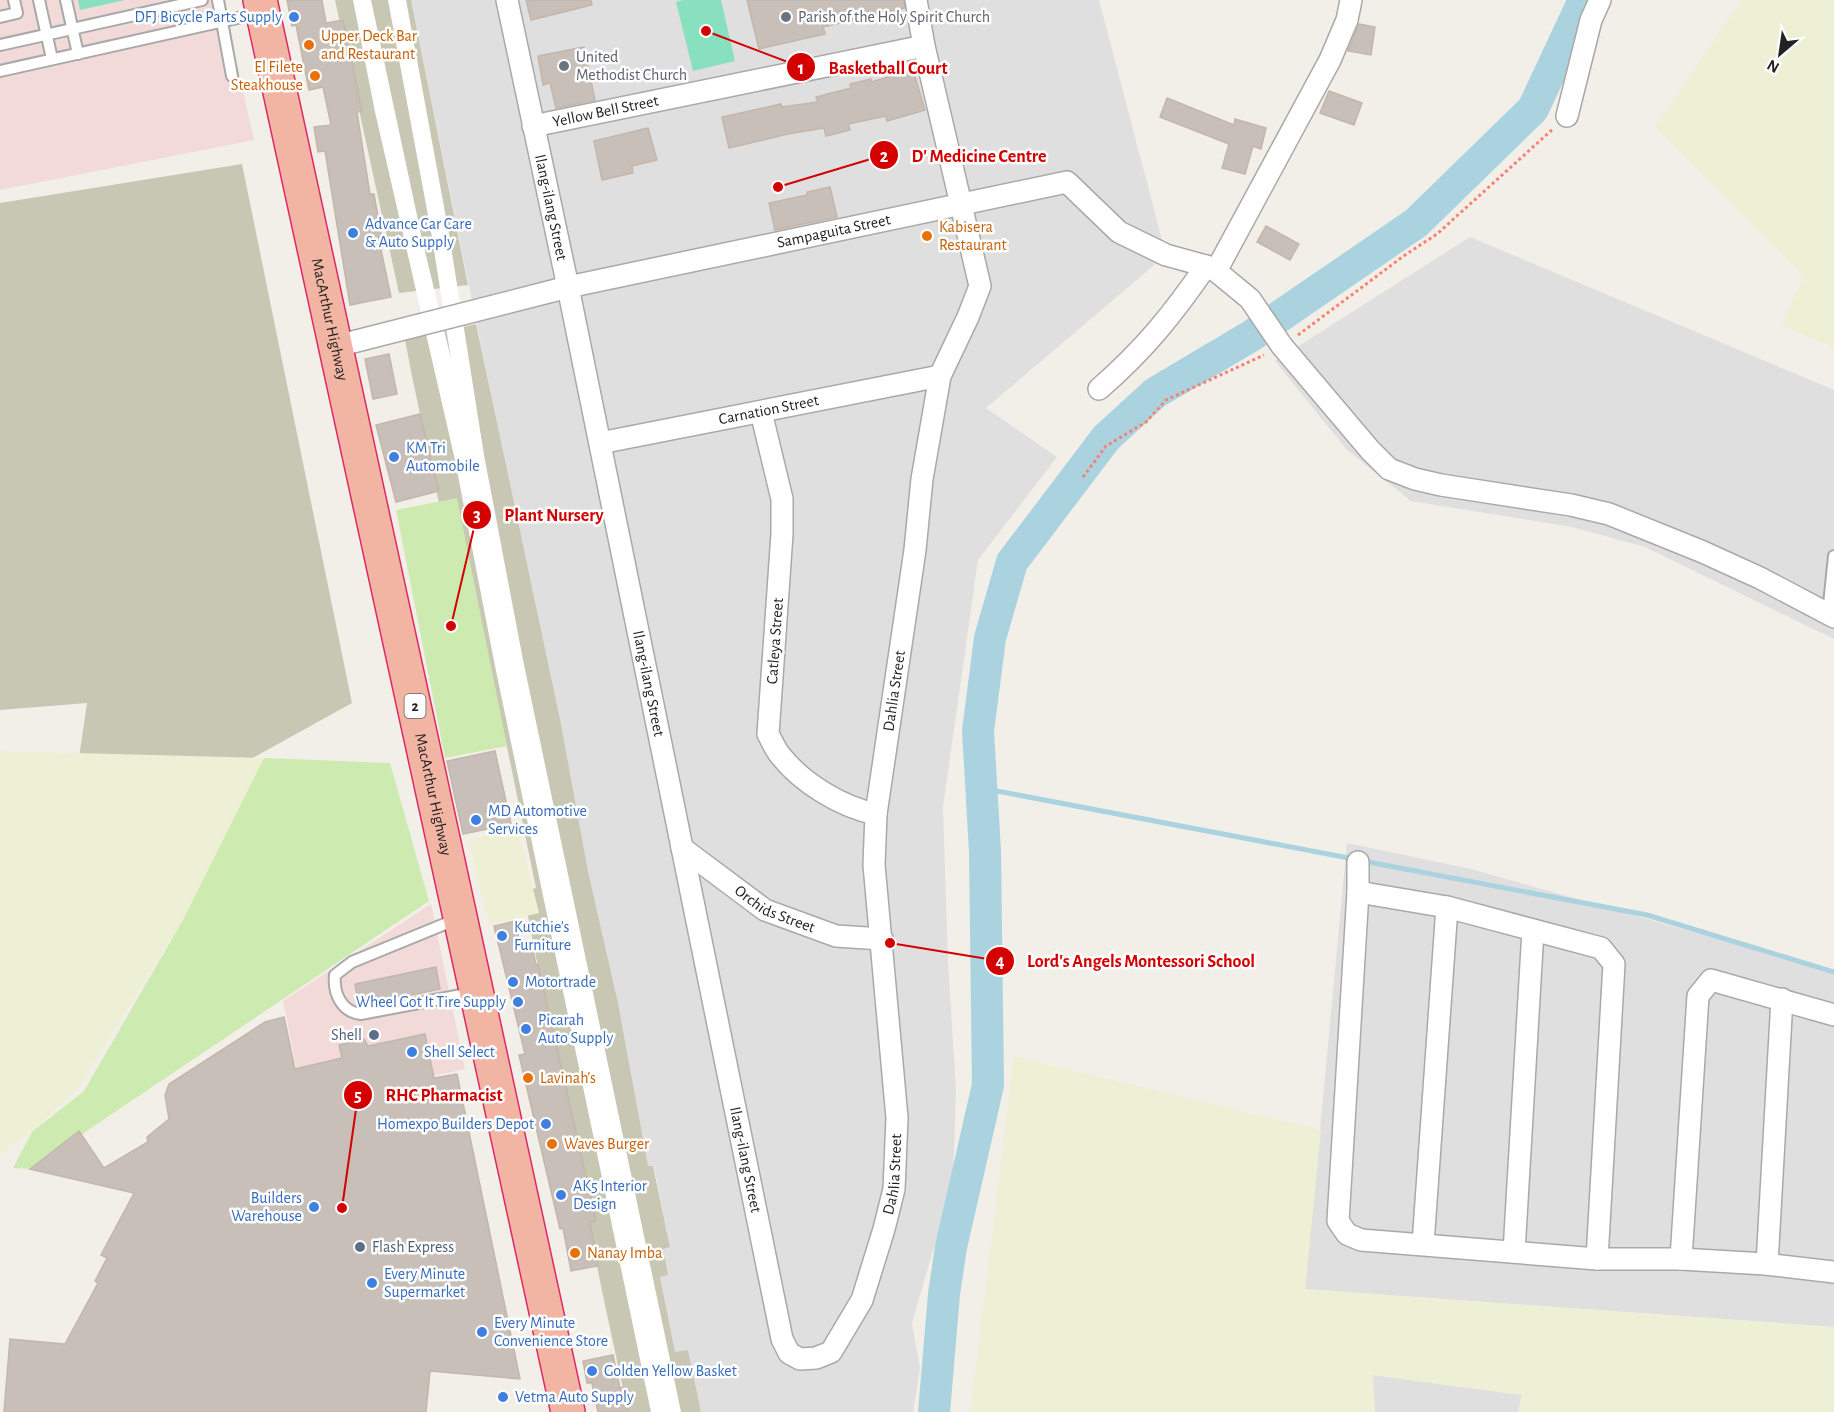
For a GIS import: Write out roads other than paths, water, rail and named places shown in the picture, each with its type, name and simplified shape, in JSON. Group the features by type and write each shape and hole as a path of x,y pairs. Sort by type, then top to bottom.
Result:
{"highway":[{"name":"MacArthur Highway","path":"262,6 568,1412"}],"street":[{"name":"Ilang-ilang Street","path":"507,0 568,287 782,1339 789,1353 800,1359"},
{"name":"Dahlia Street","path":"800,1359 816,1358 831,1352 845,1331 862,1300 894,1189 897,1118 874,865 876,814 915,550 922,480 940,376 968,318 980,286 924,46 916,0"},
{"path":"1099,389 1158,332 1211,268 1330,60 1347,20 1351,0"},
{"path":"1567,116 1591,20 1600,0"},
{"name":"Yellow Bell Street","path":"533,126 924,46"},
{"name":"Sampaguita Street","path":"337,346 568,287 1067,182 1119,232 1166,255 1211,268 1250,299 1281,344 1370,450 1389,469 1415,479 1441,485 1571,505 1609,514 1712,556 1831,616"},
{"name":"Carnation Street","path":"600,444 940,376"},
{"name":"Catleya Street","path":"761,412 782,499 782,534 768,734 792,769 818,789 861,811 876,814"},
{"name":"Orchids Street","path":"682,848 765,910 836,936 882,939"},
{"path":"1358,862 1338,1221 1347,1234 1361,1240 1514,1252 1597,1258 1681,1258 1767,1264 1834,1272"},
{"path":"1358,892 1447,908 1601,948 1614,964 1597,1258"},
{"path":"1423,1244 1447,908"},
{"path":"1514,1252 1533,930"},
{"path":"1681,1258 1698,996 1711,980 1834,1015"},
{"path":"1767,1264 1782,999"}],"lane":[{"path":"0,17 17,13 14,0"},
{"path":"39,0 52,59"},
{"path":"66,0 78,54"},
{"path":"0,45 202,0"},
{"path":"218,0 232,76"},
{"path":"0,71 222,21 262,6"},
{"path":"1831,616 1834,556"},
{"path":"460,918 352,962 335,975 334,982 342,1007 352,1013 362,1014 476,992"}],"waterway":[{"path":"934,1412 944,1294 951,1247 988,1085 985,851 978,731 990,638 1012,562 1106,438 1155,393 1251,336 1416,223 1533,109 1584,0"},
{"path":"981,788 1354,859"},
{"path":"1363,861 1647,915 1834,972"}],"place":[{"name":"DFJ Bicycle Parts Supply","path":"294,17"},
{"name":"Parish of the Holy Spirit Church","path":"786,17"},
{"name":"Basketball Court","path":"706,31"},
{"name":"Upper Deck Bar and Restaurant","path":"309,45"},
{"name":"United Methodist Church","path":"564,66"},
{"name":"El Filete Steakhouse","path":"315,76"},
{"name":"D' Medicine Centre","path":"778,187"},
{"name":"Advance Car Care & Auto Supply","path":"353,233"},
{"name":"Kabisera Restaurant","path":"927,236"},
{"name":"KM Tri Automobile","path":"394,457"},
{"name":"Plant Nursery","path":"451,626"},
{"name":"MD Automotive Services","path":"476,820"},
{"name":"Kutchie's Furniture","path":"502,936"},
{"name":"Lord's Angels Montessori School","path":"890,943"},
{"name":"Motortrade","path":"513,982"},
{"name":"Wheel Got It Tire Supply","path":"518,1002"},
{"name":"Picarah Auto Supply","path":"526,1029"},
{"name":"Shell","path":"374,1035"},
{"name":"Shell Select","path":"412,1052"},
{"name":"Lavinah's","path":"528,1078"},
{"name":"Homexpo Builders Depot","path":"546,1124"},
{"name":"Waves Burger","path":"552,1144"},
{"name":"AK5 Interior Design","path":"561,1195"},
{"name":"Builders Warehouse","path":"314,1207"},
{"name":"RHC Pharmacist","path":"342,1208"},
{"name":"Flash Express","path":"360,1247"},
{"name":"Nanay Imba","path":"575,1253"},
{"name":"Every Minute Supermarket","path":"372,1283"},
{"name":"Every Minute Convenience Store","path":"482,1332"},
{"name":"Golden Yellow Basket","path":"592,1371"},
{"name":"Vetma Auto Supply","path":"503,1397"}]}
